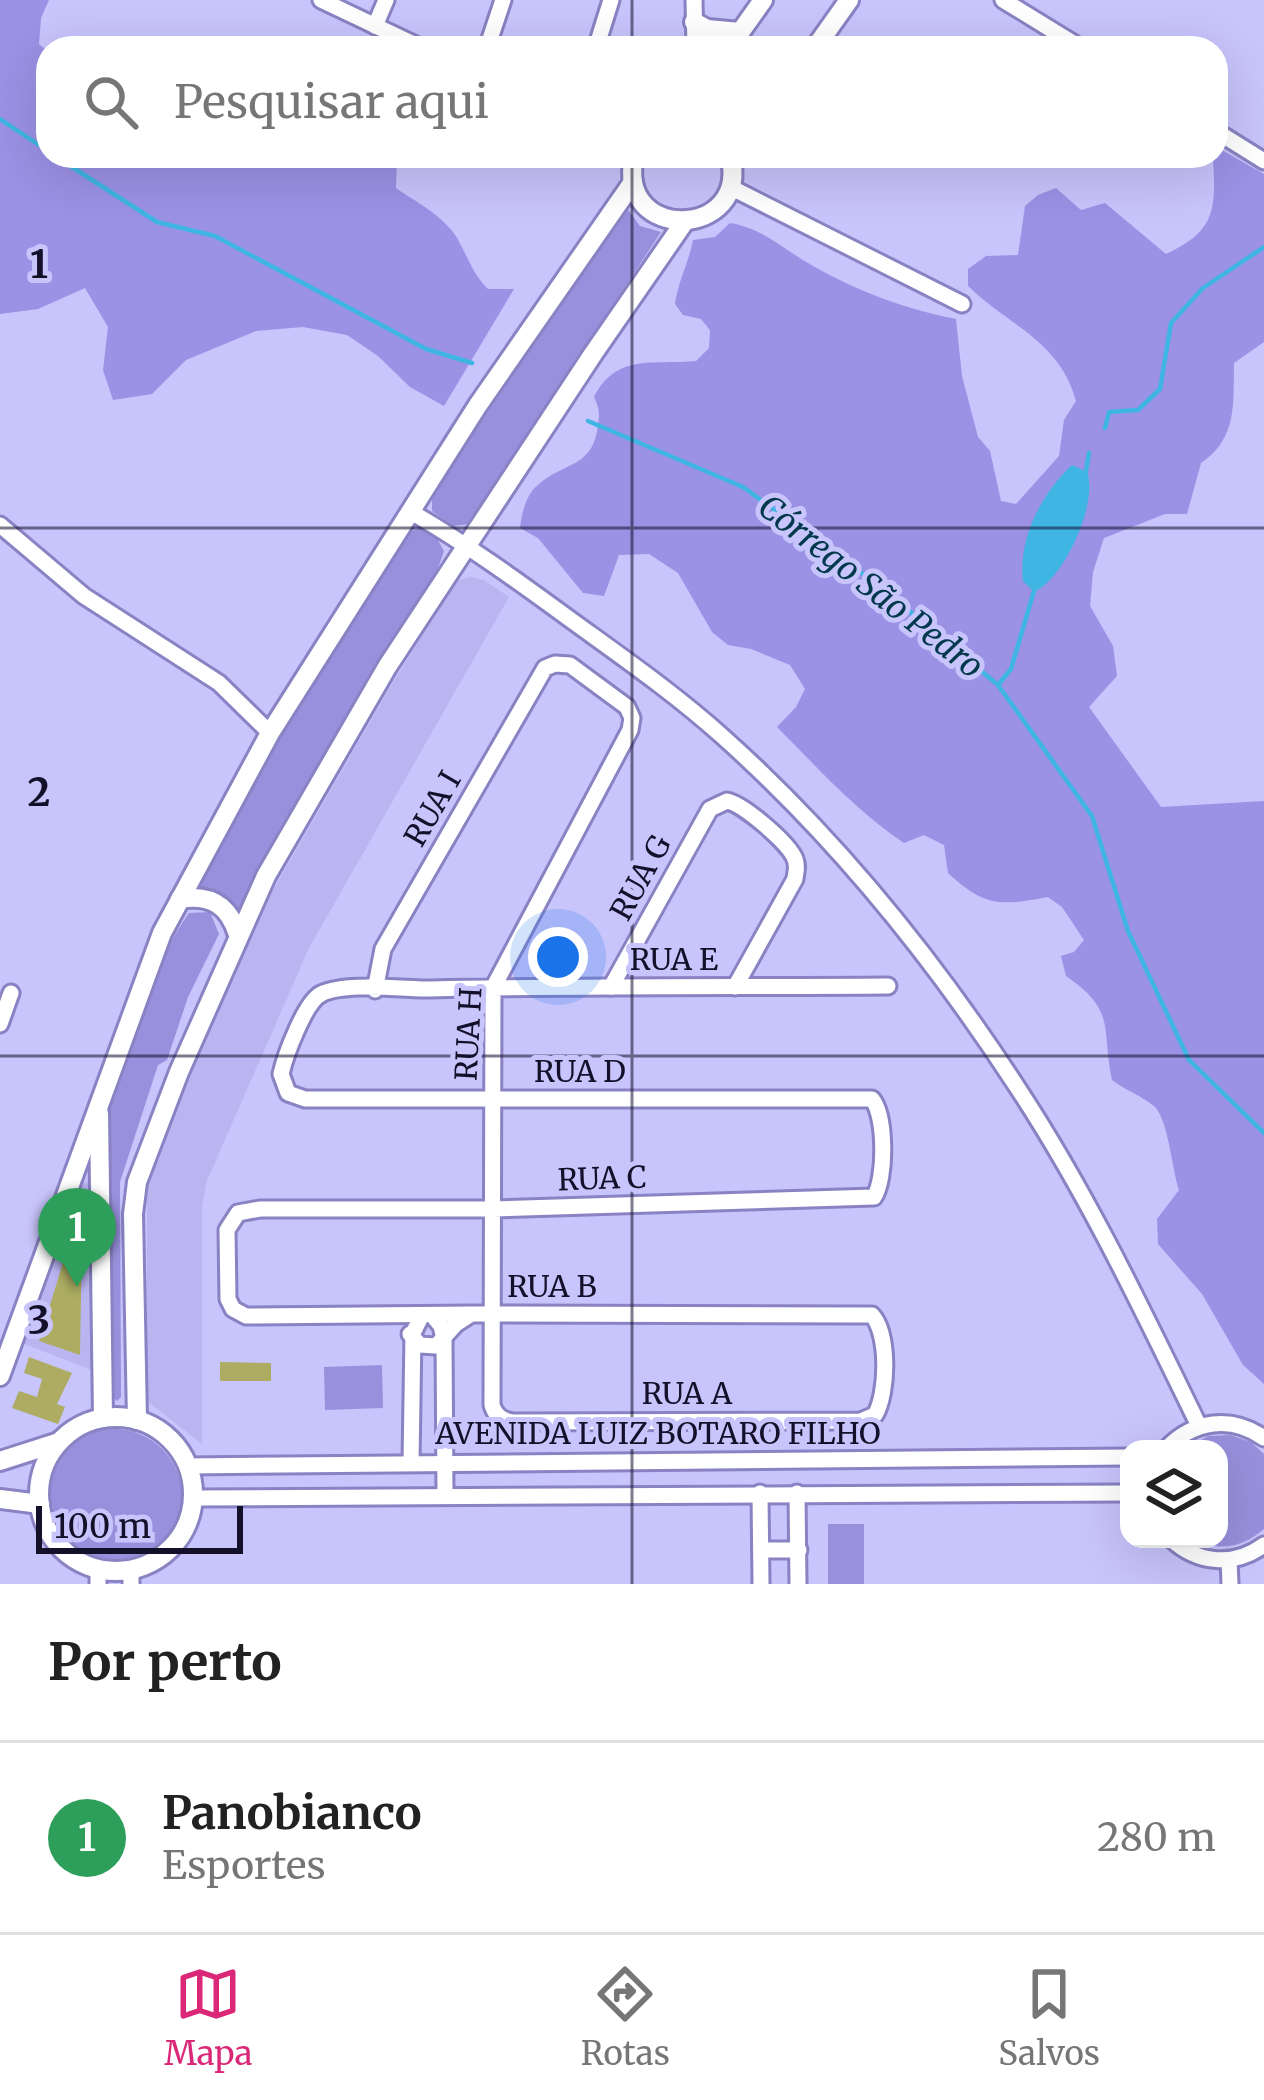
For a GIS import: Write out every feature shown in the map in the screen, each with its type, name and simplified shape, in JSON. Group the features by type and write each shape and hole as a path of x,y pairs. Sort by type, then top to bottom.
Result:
{"main road":[{"path":"737,36 763,0"},
{"path":"823,36 848,0"},
{"path":"694,22 724,36"},
{"path":"0,1376 162,933 270,733 629,168"},
{"path":"632,168 643,203 654,213 685,221 708,215 719,206 730,188 731,168"},
{"path":"136,1420 136,1182 238,935 266,876 387,667 685,221"},
{"path":"180,899 205,897 218,903 233,919 238,935"},
{"path":"99,1096 103,1418"},
{"path":"0,1461 59,1442 103,1418 136,1420 167,1437 188,1466 193,1498 188,1521 176,1542 130,1577 98,1576 63,1549 50,1533 40,1504 43,1471 59,1442"},
{"path":"0,1499 40,1504"}],"street":[{"path":"321,0 396,36"},
{"path":"375,26 386,0"},
{"path":"491,36 503,0"},
{"path":"600,36 611,0"},
{"path":"694,0 695,36"},
{"path":"1004,0 1062,36"},
{"path":"1228,138 1264,160"},
{"path":"730,188 962,304"},
{"path":"412,513 469,546 668,691 720,734 804,817 868,889 1020,1091 1080,1194 1199,1426"},
{"path":"0,525 84,596 219,682 270,733"},
{"name":"RUA I","path":"375,990 383,949 545,668 570,665 627,707 632,718"},
{"name":"RUA H","path":"492,1314 493,988 630,730 632,718"},
{"name":"RUA G","path":"611,987 710,809 723,802 742,805 792,853 796,866 795,879 735,986"},
{"name":"RUA E","path":"288,1093 282,1068 317,996 331,991 888,986"},
{"path":"0,1024 11,993"},
{"name":"RUA D","path":"288,1093 313,1099 872,1099"},
{"name":"RUA C","path":"233,1309 227,1295 226,1230 244,1210 492,1209 874,1197 880,1186 881,1117 872,1099"},
{"name":"RUA B","path":"233,1309 246,1316 872,1315"},
{"path":"387,1316 426,1347 444,1340 472,1314"},
{"name":"RUA A","path":"492,1314 492,1405 499,1417 513,1422 865,1420 875,1415 881,1401 883,1334 872,1315"},
{"path":"411,1463 412,1339 427,1315 441,1325 444,1340 445,1496"},
{"path":"412,1401 444,1402"},
{"path":"1179,1440 1199,1426 1237,1424 1264,1438"},
{"name":"AVENIDA LUIZ BOTARO FILHO","path":"188,1466 1120,1457"},
{"path":"822,1460 822,1493"},
{"path":"760,1493 760,1584"},
{"path":"797,1493 798,1584"},
{"name":"AVENIDA LUIZ BOTARO FILHO","path":"193,1498 1120,1493"},
{"path":"1186,1548 1203,1558 1229,1560 1264,1544"},
{"path":"761,1550 799,1550"},
{"path":"1229,1560 1230,1584"}],"shaded area":[{"path":"0,0 49,0 36,36 36,168 397,168 396,188 445,223 488,289 514,289 444,406 410,387 347,335 303,327 256,331 186,360 152,394 113,400 103,370 108,327 85,288 38,309 0,314"},
{"path":"1228,154 1264,174 1264,342 1234,363 1227,431 1201,463 1187,514 1165,514 1104,538 1093,572 1090,606 1113,646 1117,676 1089,707 1161,807 1264,801 1264,1384 1243,1365 1202,1294 1158,1244 1157,1219 1179,1190 1166,1132 1154,1106 1112,1080 1100,1010 1066,976 1061,956 1074,952 1084,940 1062,907 1048,897 1017,902 983,898 948,873 944,845 924,835 904,843 869,817 777,727 805,689 790,665 728,645 712,632 678,573 649,554 619,555 604,596 583,593 538,538 520,528 525,504 535,488 590,449 599,417 594,397 613,373 638,364 696,361 709,348 710,330 701,319 683,315 675,304 693,240 715,237 730,223 763,235 865,292 956,319 962,376 978,437 990,451 1001,501 1016,504 1059,456 1064,420 1076,401 1058,363 1045,349 968,286 968,269 986,256 1018,255 1025,206 1056,188 1081,210 1105,203 1166,254 1204,227 1214,191 1213,168 1228,168"},
{"path":"626,207 640,226 661,232 470,524 453,526 432,511 432,494"},
{"path":"420,528 434,533 444,551 437,571 349,712 238,911 219,895 194,889 270,749 407,533"},
{"path":"457,580 484,580 509,597 309,948 206,1183 202,1208 202,1444 147,1401 147,1190 166,1128 262,909"},
{"path":"210,912 219,934 188,997 167,1060 158,1065 120,1182 121,1397 117,1401 111,1395 105,1210 110,1099 130,1030 166,952 189,913"},
{"path":"87,1182 93,1188 91,1370 22,1343 71,1197 78,1185"},
{"path":"382,1365 383,1408 325,1410 324,1367"},
{"path":"114,1429 140,1434 162,1449 177,1471 182,1497 177,1523 162,1545 140,1560 114,1565 88,1560 66,1545 51,1523 46,1497 51,1471 66,1449 88,1434"},
{"path":"1230,1435 1251,1442 1264,1454 1264,1529 1239,1544 1228,1546 1228,1440 1201,1440"},
{"path":"828,1524 864,1524 864,1584 828,1584"}],"water":[{"path":"1072,465 1087,472 1083,520 1067,557 1034,592 1023,581 1028,533 1051,489"}],"building":[{"path":"73,1230 82,1232 80,1355 39,1341"},
{"path":"29,1357 72,1373 57,1404 65,1407 58,1424 12,1408 19,1391 37,1397 42,1379 24,1373"},
{"path":"220,1362 271,1363 271,1381 220,1381"}],"waterway":[{"name":"Córrego São Pedro","path":"0,119 36,143"},
{"name":"Córrego São Pedro","path":"74,168 157,222 215,236 426,349 472,363"},
{"path":"1105,428 1109,412 1138,410 1160,389 1171,323 1203,288 1264,247"},
{"name":"Córrego São Pedro","path":"588,421 743,487 878,585 998,685 1092,816 1128,931 1189,1060 1264,1133"},
{"path":"1085,477 1089,453"},
{"path":"998,685 1011,669 1034,591"}],"place":[{"name":"Panobianco","path":"77,1287"}]}
